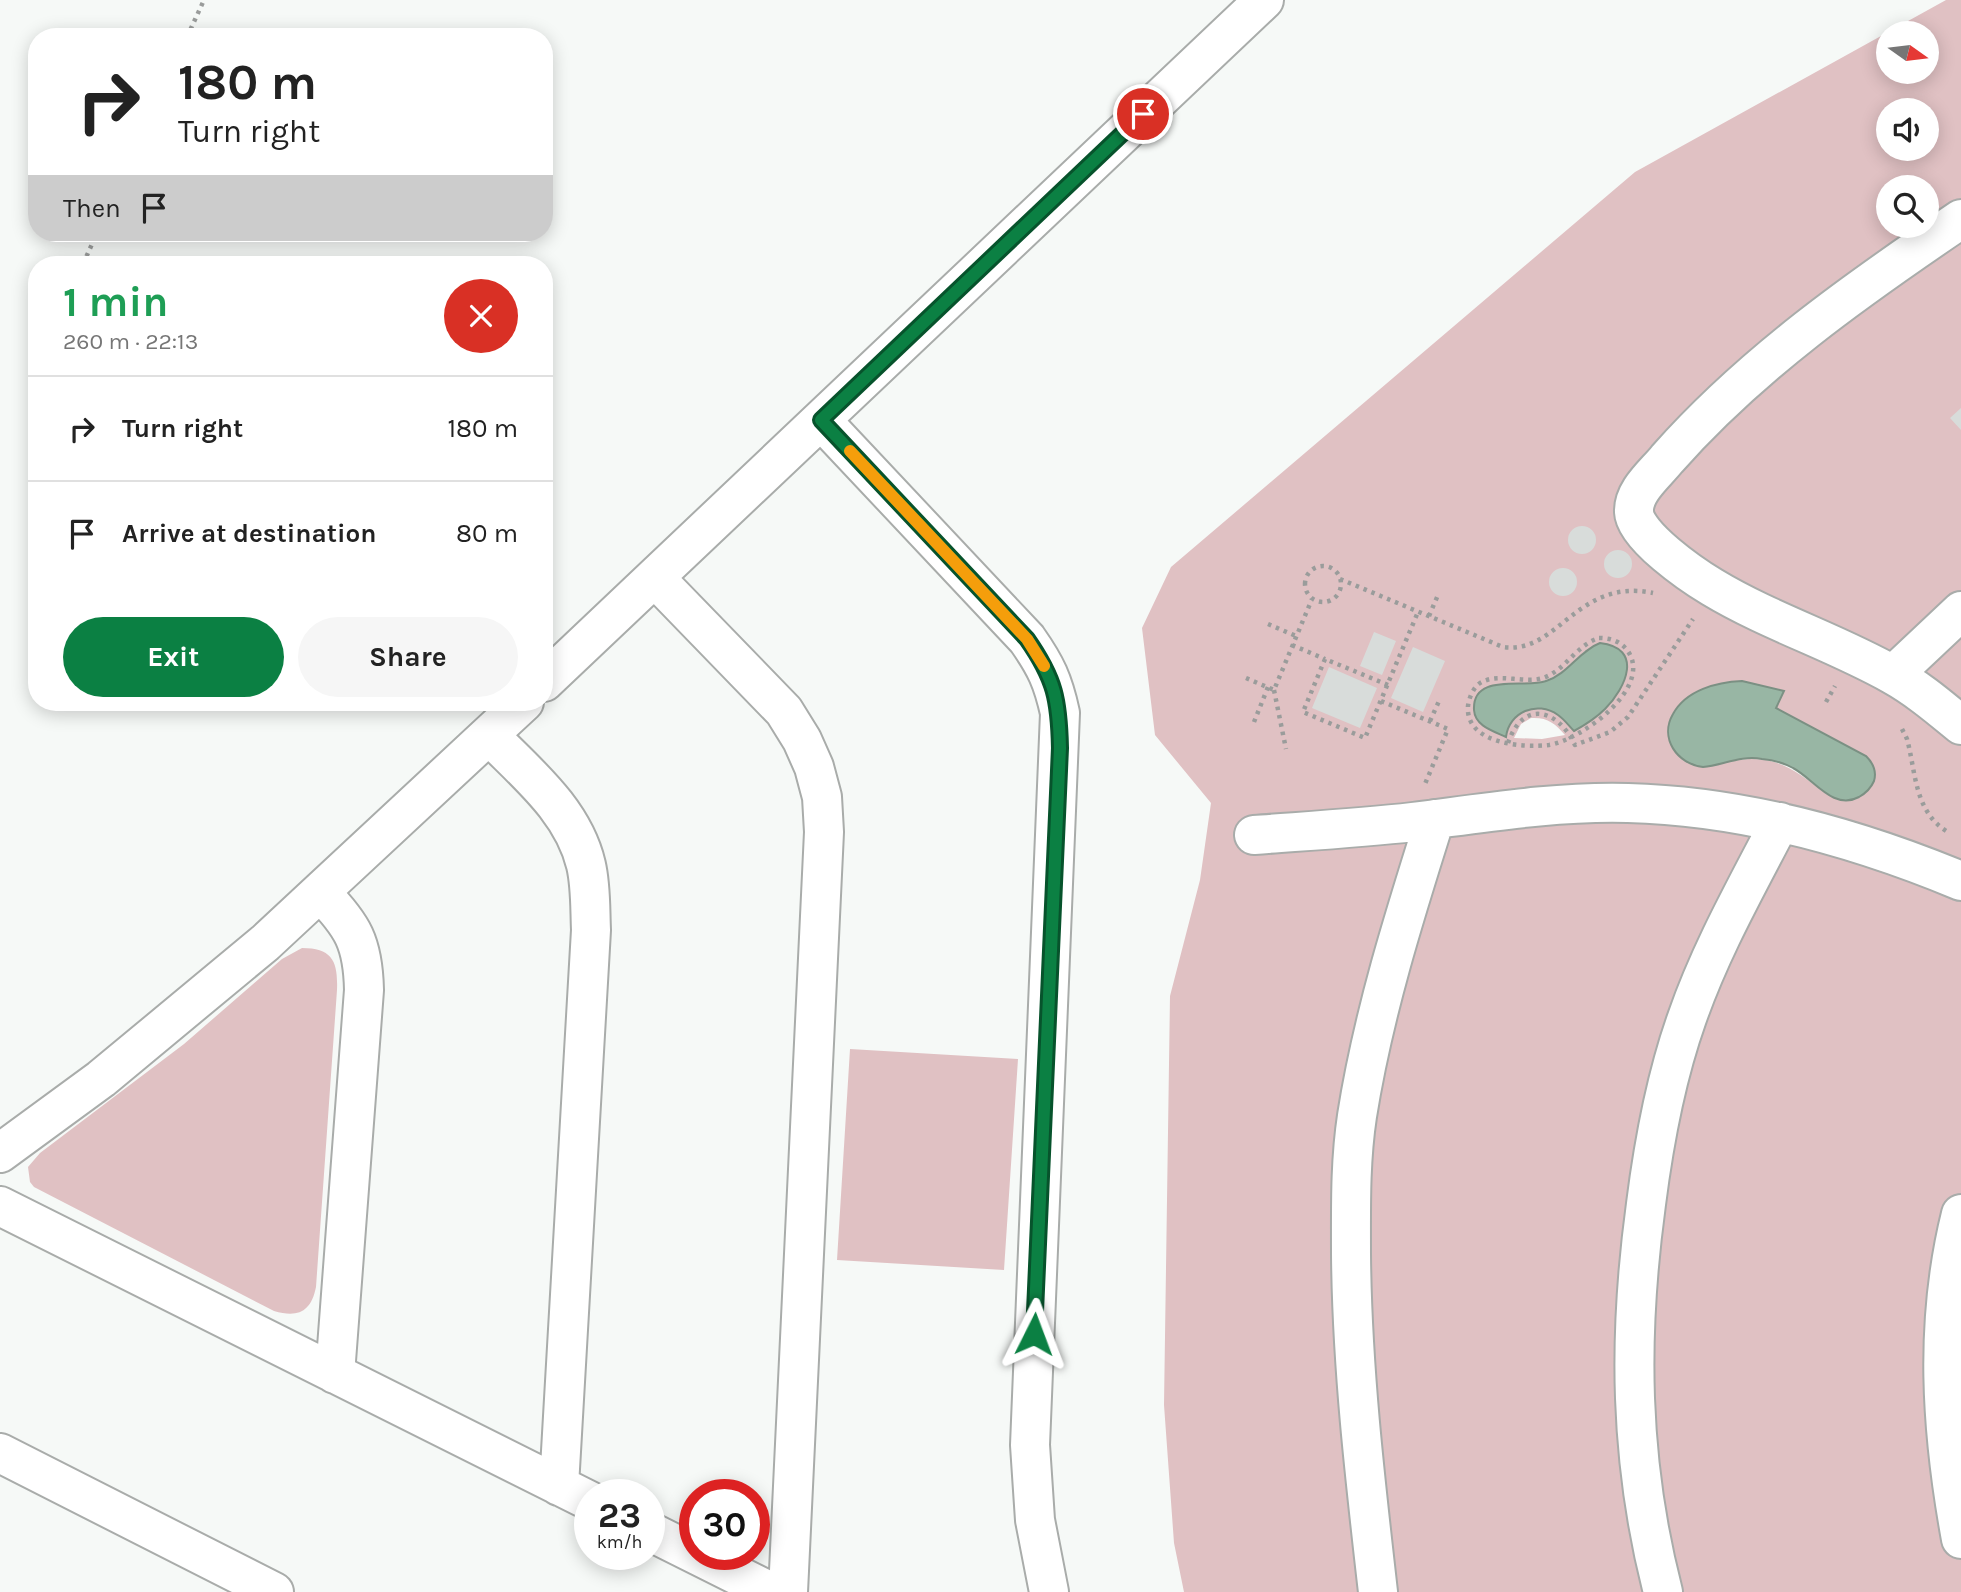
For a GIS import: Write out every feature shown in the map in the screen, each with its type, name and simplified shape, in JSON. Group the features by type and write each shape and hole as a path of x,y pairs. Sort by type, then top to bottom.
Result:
{"street":[{"path":"553,674 1264,0"},
{"path":"1961,219 1794,338 1745,379 1699,423 1642,488 1633,510 1642,530 1656,544 1711,586 1758,612 1893,675 1961,725"},
{"path":"821,420 1027,639 1053,684 1060,713 1030,1445 1035,1520 1049,1592"},
{"path":"655,578 783,710 802,740 814,767 822,797 823,846 788,1592"},
{"path":"1893,675 1961,611"},
{"path":"0,1153 101,1079 174,1020 321,893 514,711"},
{"path":"489,735 563,814 577,838 586,864 590,895 574,1479"},
{"path":"1254,835 1422,821 1556,806 1627,803 1717,810 1780,822 1848,839 1961,881"},
{"path":"1378,1592 1355,1375 1351,1192 1357,1117 1422,821"},
{"path":"1662,1592 1645,1514 1633,1384 1635,1296 1649,1179 1673,1063 1687,1017 1716,946 1780,822"},
{"path":"321,893 341,913 361,949 365,990 335,1374"},
{"path":"0,1206 574,1494"},
{"path":"1961,1214 1946,1291 1942,1386 1952,1491 1961,1539"},
{"path":"0,1453 274,1592"},
{"path":"727,1570 771,1592"}],"path":[{"path":"191,28 204,0"},
{"path":"1318,566 1328,567 1336,572 1340,579 1340,590 1335,598 1326,602 1312,599 1305,588 1305,579 1310,570 1318,566"},
{"path":"1340,579 1503,647 1514,648 1531,644 1591,600 1609,594 1641,591 1663,596"},
{"path":"1429,616 1438,595"},
{"path":"1254,722 1312,599"},
{"path":"1325,659 1303,712 1365,738 1419,612"},
{"path":"1508,743 1519,722 1536,713 1557,720 1575,745 1610,732 1628,717 1698,613"},
{"path":"1268,624 1296,636"},
{"path":"1607,638 1620,643 1630,654 1631,675 1625,691 1606,714 1589,728 1572,738 1540,745 1508,743 1481,733 1471,722 1468,705 1474,689 1480,684 1493,679 1525,681 1544,678 1560,668 1591,640 1607,638"},
{"path":"1292,645 1388,685"},
{"path":"1246,678 1271,689"},
{"path":"1824,679 1845,690"},
{"path":"1826,702 1836,685"},
{"path":"1271,689 1286,748"},
{"path":"1381,701 1448,729 1422,821"},
{"path":"1430,722 1438,701"},
{"path":"1895,720 1907,738 1923,807 1936,823 1953,835"}],"shaded area":[{"path":"1946,0 1961,0 1961,1592 1184,1592 1174,1543 1164,1405 1170,996 1200,880 1211,803 1155,735 1142,628 1171,567 1635,172 1876,39 1876,84 1939,84 1939,21 1908,21","holes":["1585,651 1627,671 1613,699 1591,719 1574,731 1550,710 1541,708 1519,715 1505,736 1484,726 1514,685 1536,683 1554,677","1742,681 1784,691 1776,708 1859,752 1828,795 1786,766 1761,759 1710,766 1670,743 1671,728 1681,705 1701,690 1727,682","1531,718 1542,719 1558,727 1565,735 1542,739 1514,738 1521,724"]},
{"path":"1600,643 1614,646 1622,652 1627,670 1613,700 1586,724 1574,731 1558,715 1533,709 1518,715 1512,721 1506,737 1486,727 1475,716 1476,698 1481,691 1501,684 1537,683 1554,678 1586,651"},
{"path":"1742,681 1784,691 1776,708 1866,756 1875,771 1870,788 1859,797 1841,800 1824,792 1793,768 1766,759 1747,758 1703,767 1685,761 1669,741 1669,723 1673,714 1694,693 1722,683"},
{"path":"302,948 321,951 332,958 337,990 316,1287 307,1307 290,1314 274,1311 34,1187 30,1182 28,1167 40,1153 184,1044 282,959"},
{"path":"850,1049 1018,1059 1004,1270 837,1260"}],"building":[{"path":"1961,408 1961,430 1950,418"},
{"path":"1582,526 1592,530 1596,540 1592,550 1582,554 1572,550 1568,540 1572,530"},
{"path":"1618,550 1628,554 1632,564 1628,574 1618,578 1608,574 1604,564 1608,554"},
{"path":"1563,568 1573,572 1577,582 1573,592 1563,596 1553,592 1549,582 1553,572"},
{"path":"1374,632 1396,641 1382,675 1360,666"},
{"path":"1413,647 1445,661 1423,712 1391,698"},
{"path":"1329,667 1377,688 1360,728 1312,708"}],"slow traffic":[{"path":"850,451 1027,639 1044,666"}],"route":[{"path":"1034,1334 1060,713 1053,684 1027,639 821,420 1143,114"}]}
